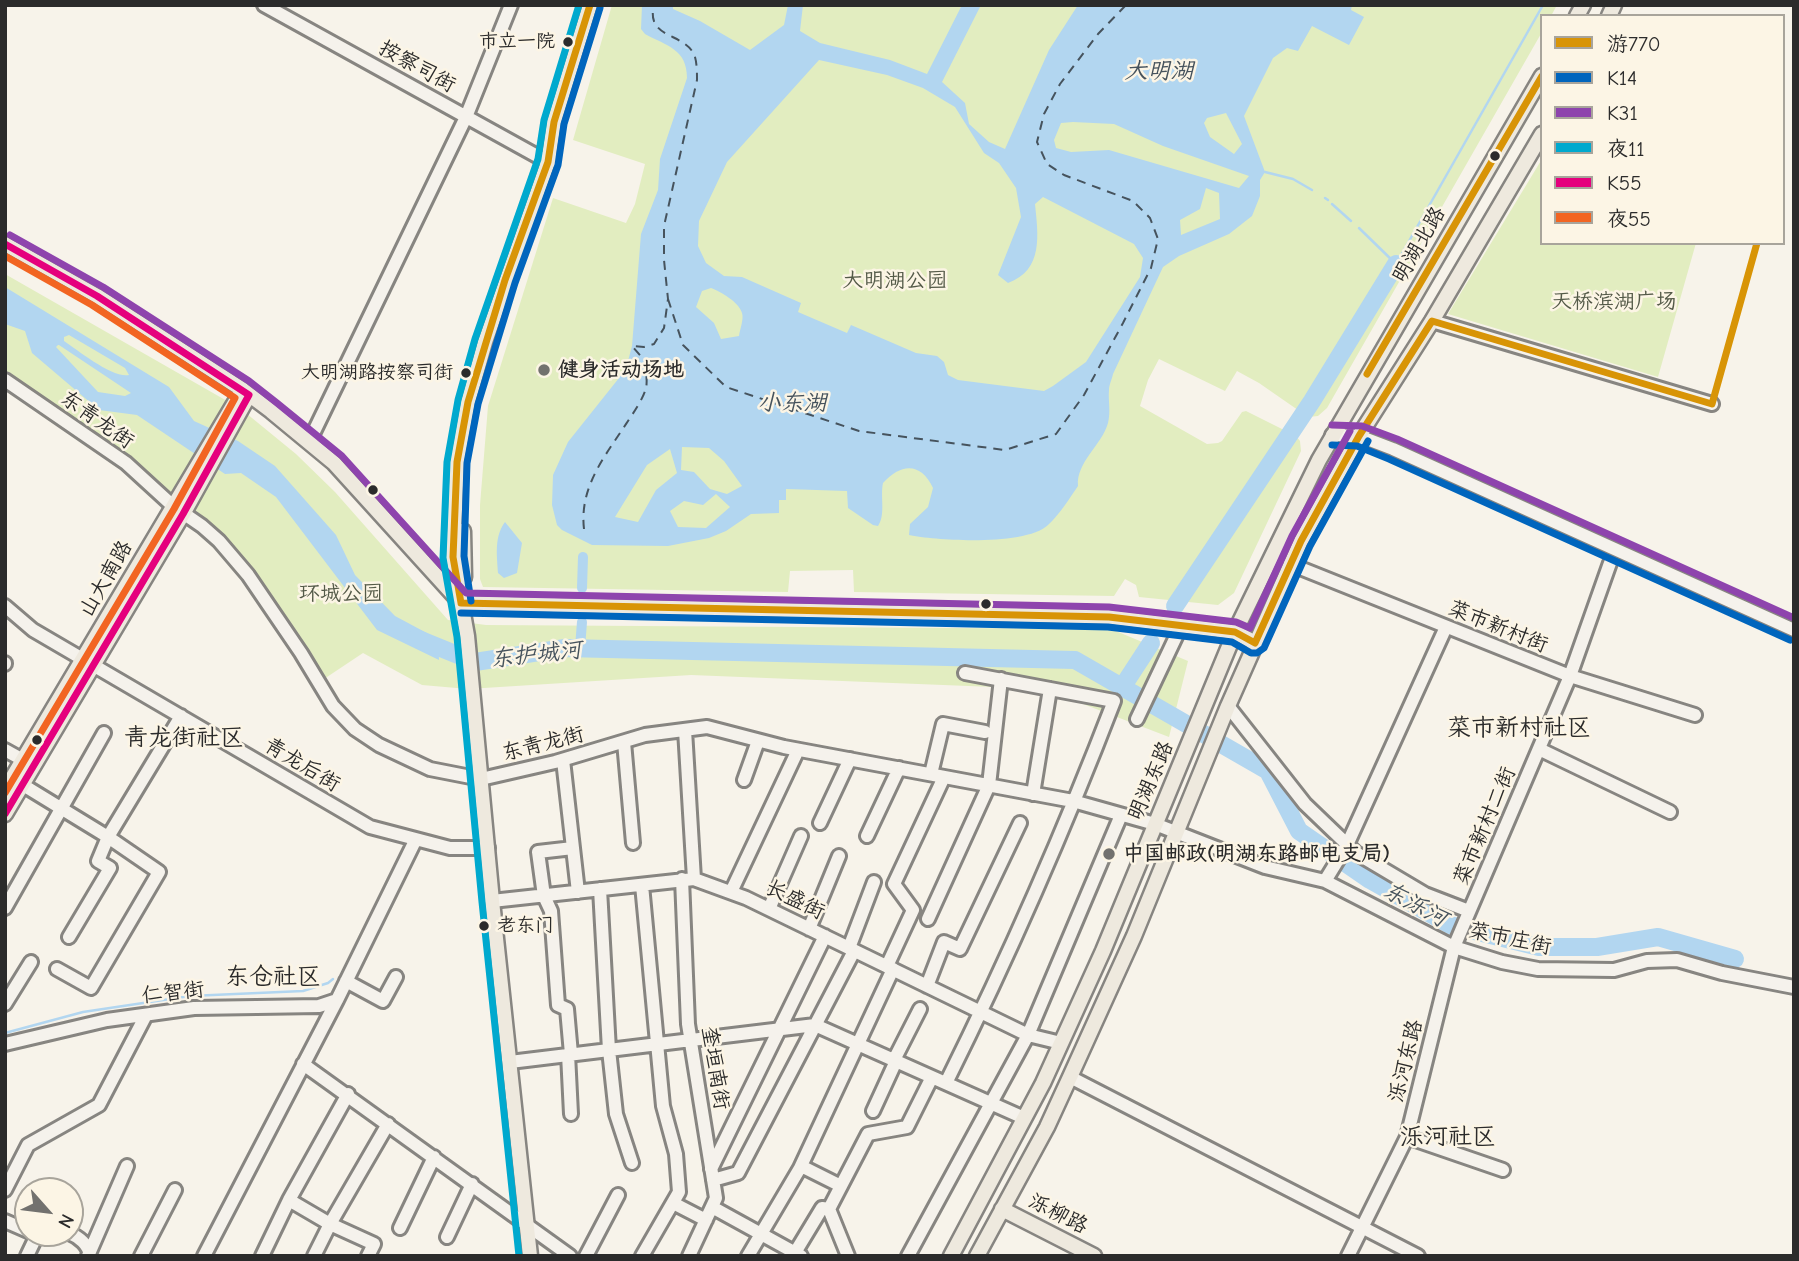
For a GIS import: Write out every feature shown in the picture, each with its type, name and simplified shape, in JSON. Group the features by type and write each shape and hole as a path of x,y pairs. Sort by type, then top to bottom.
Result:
{"main road":[{"path":"550,161 554,122 590,5"},
{"path":"530,1256 472,683 461,603 464,590 465,463 481,381 598,5"},
{"name":"明湖北路","path":"1332,435 1540,79"},
{"path":"1359,436 1432,321 1540,137"},
{"path":"5,244 97,296 246,393 309,442 334,464 461,603 1108,617 1235,632 1255,643"},
{"name":"山大南路","path":"5,814 88,663 246,393"},
{"name":"明湖东路","path":"950,1256 1061,1043 1103,951 1235,632 1332,435"},
{"name":"明湖东路","path":"977,1256 1047,1127 1134,936 1290,564 1359,436"},
{"name":"山大南路","path":"5,790 88,663"},
{"name":"泺柳路","path":"1002,1209 1094,1256"}],"street":[{"name":"按察司街","path":"264,5 550,161"},
{"path":"309,442 466,117 511,5"},
{"path":"1432,321 1712,404"},
{"name":"东青龙街","path":"5,380 126,463 219,541 248,575 333,706 355,729 379,745 430,769 481,779 563,760 645,735 707,727 798,750 1076,802 1155,824"},
{"path":"1332,435 1359,436 1415,458 1492,496 1794,630"},
{"name":"菜市新村二街","path":"1454,947 1570,676 1610,563"},
{"name":"菜市新村街","path":"1290,564 1570,676 1695,715"},
{"name":"青龙后街","path":"5,606 33,630 370,827 415,841 450,848 488,848"},
{"path":"1137,719 1182,624"},
{"path":"1328,877 1346,847 1446,627"},
{"path":"946,1083 982,1012 1076,802 1114,701 965,673"},
{"path":"928,919 989,785 1001,679"},
{"path":"1033,794 1050,688"},
{"path":"1228,707 1305,804 1346,847 1425,894 1467,915"},
{"path":"69,937 110,869 98,861 108,837 181,716"},
{"path":"748,1256 801,1166 859,1044 912,910 894,884 938,776 943,724 985,732"},
{"name":"奎垣南街","path":"685,730 691,1040 716,1198 689,1256"},
{"path":"5,908 104,733"},
{"path":"744,780 758,741"},
{"path":"624,742 633,843"},
{"path":"1539,749 1670,812"},
{"path":"5,750 23,760"},
{"path":"731,892 798,750"},
{"path":"820,823 850,759"},
{"path":"563,760 578,892"},
{"path":"867,835 900,768"},
{"path":"23,785 159,872 91,988 57,969"},
{"path":"908,1256 1028,1035 1121,815"},
{"path":"927,986 944,942 960,949 1020,823"},
{"name":"菜市庄街","path":"1155,824 1265,867 1328,877 1454,947 1502,962 1538,969 1614,970 1647,961 1678,960 1722,973 1794,987"},
{"path":"769,909 801,835"},
{"path":"204,1256 337,1000 415,841"},
{"path":"571,1114 567,1009 558,1005 551,911 544,896 538,852 573,848"},
{"path":"809,929 839,856"},
{"name":"长盛街","path":"492,901 688,879 731,892 769,909 1028,1035 1061,1043"},
{"path":"824,936 712,1174 738,1173 852,949 874,882"},
{"path":"642,885 663,1106 676,1154 679,1192 642,1256"},
{"path":"600,889 609,1049 616,1114 632,1163"},
{"name":"泺河东路","path":"1348,1256 1407,1137 1454,947"},
{"path":"5,1004 31,962"},
{"path":"346,981 383,1000 396,977"},
{"name":"仁智街","path":"5,1044 107,1020 194,1008 319,1006 337,1000"},
{"path":"873,1111 920,1009"},
{"path":"5,1190 29,1145 99,1105 146,1015"},
{"path":"510,1062 815,1025 1024,1118"},
{"path":"303,1064 570,1256"},
{"path":"848,1256 829,1209 867,1134 907,1127 932,1077"},
{"path":"1070,1077 1418,1256"},
{"path":"262,1256 289,1200 348,1094"},
{"path":"314,1256 388,1124"},
{"path":"1407,1137 1503,1170"},
{"path":"400,1228 434,1157"},
{"path":"89,1254 127,1166"},
{"path":"801,1166 841,1186"},
{"path":"447,1237 472,1184"},
{"path":"141,1256 175,1190"},
{"path":"586,1256 618,1195"},
{"path":"289,1200 330,1224 374,1244 368,1256"},
{"path":"673,1203 706,1220"},
{"path":"712,1207 796,1255 822,1209 829,1209"}],"green space":[{"name":"大明湖公园","path":"612,5 1557,5 1552,14 1540,14 1540,35 1327,408 1318,416 1308,417 1237,371 1225,391 1159,359 1148,380 1140,406 1207,444 1222,441 1242,412 1246,411 1296,436 1300,441 1301,451 1234,593 1218,605 1139,597 1136,585 1125,579 1114,596 854,592 853,570 790,571 788,592 483,587 480,579 480,505 488,406 553,198 626,223 635,204 645,164 573,140"},
{"name":"天桥滨湖广场","path":"1540,162 1540,245 1695,245 1658,377 1448,314"},
{"name":"环城公园","path":"5,274 241,409 296,454 335,492 448,620 486,625 1111,629 1188,661 1169,737 1044,689 691,675 468,689 422,685 363,653 324,679 223,536 87,434 5,381"}],"water":[{"name":"小东湖","path":"642,5 673,5 673,9 750,50 784,25 788,5 803,5 800,31 820,43 890,60 927,74 962,5 981,5 942,82 965,103 969,124 989,142 1005,149 1049,50 1078,5 1352,5 1351,10 1364,17 1349,45 1312,26 1298,51 1287,48 1273,58 1244,116 1265,172 1260,180 1260,196 1252,216 1229,234 1179,256 1163,267 1113,374 1109,388 1109,419 1105,431 1081,469 1078,486 1048,525 1037,532 1002,539 960,540 909,535 910,524 928,507 933,488 923,473 910,468 897,472 883,483 882,516 878,526 848,508 847,491 786,489 786,500 779,500 779,513 751,514 726,531 709,538 668,546 592,545 557,525 552,505 553,475 568,442 619,378 628,361 632,346 641,234 658,190 660,159 687,78 680,54 641,29","holes":["819,60 887,75 923,88 955,107 984,153 999,163 1016,188 1021,217 998,275 1008,283 1020,277 1033,260 1037,239 1035,204 1043,197 1134,244 1143,258 1140,277 1086,362 1044,391 958,380 948,375 944,362 937,356 916,353 851,325 847,333 798,312 801,303 742,277 724,276 706,263 698,246 699,221 727,162","1226,113 1242,144 1234,154 1210,137 1204,123 1207,118","1061,123 1114,124 1163,146 1249,176 1239,188 1109,150 1071,152 1056,148 1054,140","1206,188 1219,193 1220,219 1181,235 1180,220 1200,209","711,288 729,298 742,313 739,336 721,339 714,323 696,307 702,291","682,447 709,448 724,461 742,486 727,494 710,489 694,472 681,470","670,449 677,473 656,490 638,522 615,517 647,465","716,494 730,507 706,528 678,527 670,511 684,501 703,505"]},
{"path":"5,287 169,387 194,421 238,441 275,466 336,535 355,575 395,616 438,639 439,660 377,630 276,497 241,473 225,474 137,415 99,410 32,353 25,331 5,324","holes":["69,335 125,368 129,375 114,372 87,357 64,341 64,337","59,345 131,393 125,396 98,392 56,347"]},
{"path":"505,522 522,543 517,573 504,578 498,573 497,553 499,534"}],"waterway":[{"path":"1359,228 1396,264 1543,5"},
{"path":"1265,172 1293,179 1312,190"},
{"path":"1332,204 1351,221"},
{"path":"1175,606 1312,401 1396,264"},
{"path":"582,588 583,557"},
{"path":"580,648 582,622"},
{"name":"东护城河","path":"416,638 475,662 565,648 1075,660 1268,771 1299,831 1370,880 1450,925 1539,947 1597,947 1658,937 1735,959"},
{"path":"1123,686 1151,643"},
{"path":"5,1033 83,1012 190,996 303,991 333,979"}],"ferry route":[{"path":"584,529 584,513 590,485 646,388 645,361 632,346 654,344 664,328 668,299 664,226 697,71 691,49 655,24 654,5"},
{"path":"668,299 683,345 726,387 859,431 1005,450 1056,434 1084,395 1123,323 1151,268 1158,239 1150,218 1133,201 1064,175 1047,164 1037,142 1044,114 1060,84 1098,34 1126,5"}],"transit line":[{"name":"夜11","path":"519,1256 457,637 443,558 447,462 458,400 475,339 538,159 544,120 579,5"},
{"name":"游770","path":"461,603 453,557 457,462 468,402 505,280 548,162 554,122 590,5"},
{"name":"K14","path":"471,601 464,556 467,463 478,404 515,283 558,165 564,124 600,8"},
{"name":"游770","path":"1367,374 1540,79"},
{"name":"K31","path":"10,235 103,287 249,381 342,456 466,593 1109,607 1236,622 1250,628 1292,536 1350,431"},
{"name":"K55","path":"5,244 97,296 249,395 183,514 5,814"},
{"name":"游770","path":"461,603 1109,617 1235,632 1255,643 1301,541 1359,436 1432,321 1712,404 1756,245"},
{"name":"夜55","path":"5,256 92,305 235,398 174,509 5,793"},
{"name":"K31","path":"1332,425 1362,426 1397,439 1794,618"},
{"name":"K14","path":"461,613 1108,627 1232,642 1251,653 1257,653 1264,648 1310,546 1368,441"},
{"name":"K14","path":"1332,445 1357,446 1389,459 1790,640"}],"place":[{"name":"市立一院","path":"568,42"},
{"name":"健身活动场地","path":"544,370"},
{"name":"大明湖路按察司街","path":"466,373"},
{"name":"中国邮政(明湖东路邮电支局)","path":"1109,854"},
{"name":"老东门","path":"484,926"}],"district":[{"name":"菜市新村社区","path":"1519,728"},
{"name":"青龙街社区","path":"184,738"},
{"name":"东仓社区","path":"273,977"},
{"name":"泺河社区","path":"1448,1137"}],"water label":[{"name":"大明湖","path":"1159,71"},
{"name":"东泺河","path":"1415,905"}]}
